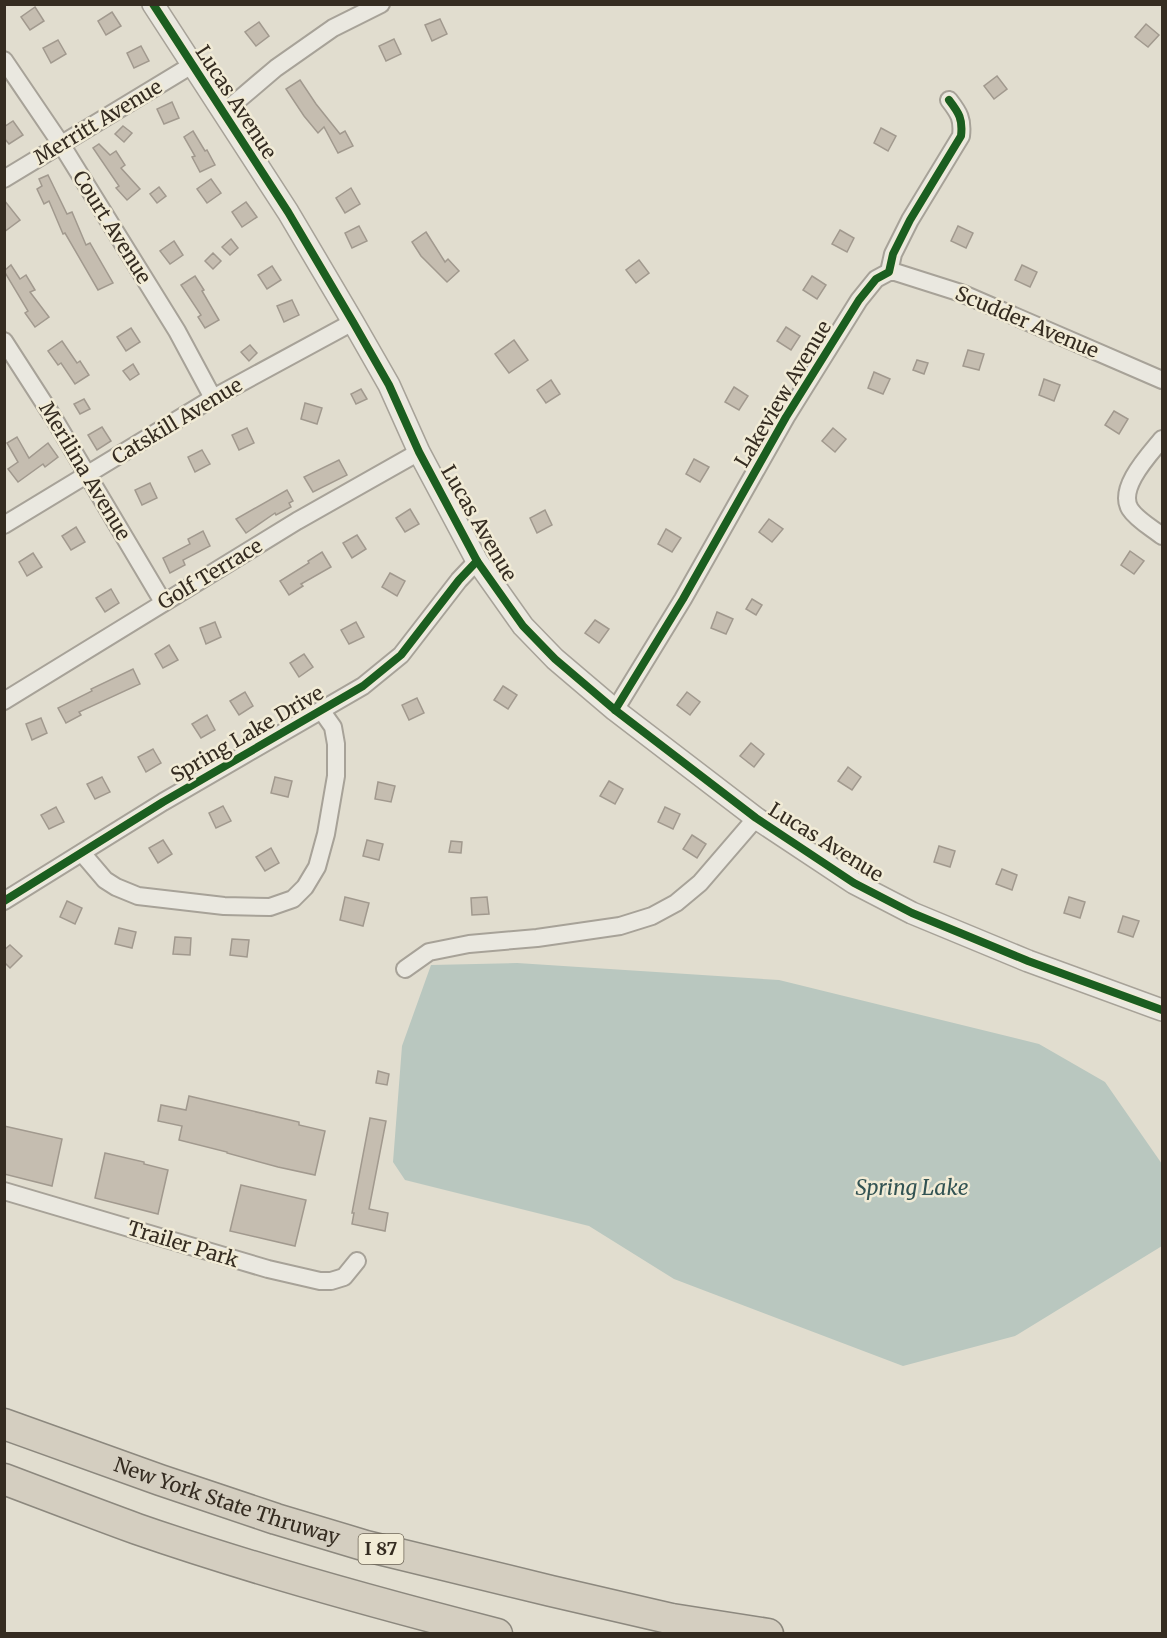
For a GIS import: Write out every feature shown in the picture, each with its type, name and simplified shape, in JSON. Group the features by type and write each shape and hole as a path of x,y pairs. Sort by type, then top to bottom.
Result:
{"highway":[{"name":"New York State Thruway","path":"4,1424 160,1480 366,1546 672,1618 768,1634"},
{"path":"4,1479 137,1529 210,1553 381,1604 496,1634"}],"street":[{"name":"Lucas Avenue","path":"153,4 302,236 353,322 389,385 419,452 477,561 523,626 560,664 615,710 756,818 854,883 912,913 1028,961 1162,1010"},
{"path":"224,113 276,68 333,28 381,4"},
{"name":"Court Avenue","path":"4,60 61,144 177,331 213,398"},
{"name":"Merritt Avenue","path":"4,179 192,64"},
{"path":"889,272 893,254 910,219 961,136 963,124 957,109 949,100"},
{"name":"Scudder Avenue","path":"889,272 961,293 1162,380"},
{"name":"Lakeview Avenue","path":"615,710 683,599 786,417 859,300 876,279 889,272"},
{"name":"Catskill Avenue","path":"4,525 213,398 353,322"},
{"name":"Merilina Avenue","path":"5,341 164,602"},
{"path":"1162,439 1140,467 1127,493 1128,506 1135,515 1162,536"},
{"name":"Golf Terrace","path":"4,701 297,521 419,452"},
{"name":"Spring Lake Drive","path":"4,901 163,802 363,686 401,655 459,580 477,561"},
{"path":"82,853 105,880 138,897 224,906 270,907 293,899 305,887 317,867 326,834 336,776 336,744 333,727 321,710"},
{"path":"405,969 429,951 620,926 652,916 676,903 700,883 756,818"},
{"name":"Trailer Park","path":"4,1191 267,1269 320,1281 331,1281 344,1277 357,1262"}],"water":[{"name":"Spring Lake","path":"517,963 779,980 1039,1044 1105,1082 1162,1164 1162,1246 1015,1336 903,1366 674,1279 589,1226 405,1180 393,1162 402,1046 431,965"}],"building":[{"path":"35,7 44,21 30,30 21,17"},
{"path":"112,12 121,26 106,35 98,21"},
{"path":"440,19 447,34 432,41 425,25"},
{"path":"259,22 269,36 256,46 245,32"},
{"path":"1146,24 1159,35 1148,47 1135,37"},
{"path":"394,39 401,54 386,61 379,46"},
{"path":"58,40 66,54 51,63 43,48"},
{"path":"141,46 149,61 134,68 127,53"},
{"path":"997,76 1007,89 994,99 984,86"},
{"path":"300,80 340,134 345,131 353,146 338,153 324,127 318,133 304,116 286,89"},
{"path":"172,102 179,118 164,124 157,109"},
{"path":"13,121 23,135 9,144 4,138 4,127"},
{"path":"123,126 132,133 124,142 115,134"},
{"path":"881,128 896,136 888,151 874,143"},
{"path":"193,131 215,165 200,172 192,157 195,156 184,137"},
{"path":"99,144 110,155 116,151 125,165 121,168 140,189 127,200 116,188 119,186 93,148"},
{"path":"48,175 67,214 72,212 86,245 90,243 113,283 98,290 65,233 63,234 49,201 44,204 37,189 42,186 39,179"},
{"path":"211,179 221,193 207,203 197,189"},
{"path":"159,187 166,196 157,203 150,194"},
{"path":"351,188 360,204 345,213 336,198"},
{"path":"4,200 20,220 4,232"},
{"path":"246,202 257,217 242,227 232,212"},
{"path":"359,226 367,241 352,248 345,233"},
{"path":"958,226 973,233 966,248 951,241"},
{"path":"840,230 854,238 847,252 832,244"},
{"path":"426,232 445,262 448,259 459,271 447,282 421,256 412,242"},
{"path":"231,239 238,248 230,255 222,247"},
{"path":"174,241 183,255 170,264 160,251"},
{"path":"213,253 221,261 213,269 205,261"},
{"path":"639,260 649,273 636,283 626,270"},
{"path":"11,265 20,279 26,275 35,290 30,292 49,317 35,327 25,313 28,311 4,271"},
{"path":"1022,265 1037,272 1030,287 1015,280"},
{"path":"272,266 281,280 267,289 258,275"},
{"path":"195,276 219,320 205,328 198,317 201,315 181,285"},
{"path":"812,276 826,285 817,299 803,290"},
{"path":"292,300 299,315 284,322 277,306"},
{"path":"786,327 800,336 791,350 777,341"},
{"path":"131,328 140,342 126,351 117,337"},
{"path":"514,340 528,360 509,373 495,354"},
{"path":"62,341 77,363 80,361 89,375 75,384 61,363 58,365 48,351"},
{"path":"250,345 257,353 249,361 241,352"},
{"path":"968,350 984,354 979,370 963,366"},
{"path":"917,360 928,363 924,374 913,370"},
{"path":"133,364 139,374 130,380 123,371"},
{"path":"874,372 890,379 883,394 868,388"},
{"path":"1044,379 1060,385 1054,401 1039,395"},
{"path":"551,380 560,394 546,403 537,390"},
{"path":"734,387 748,396 739,410 725,402"},
{"path":"361,389 367,399 356,404 351,394"},
{"path":"84,399 90,409 80,414 74,404"},
{"path":"305,403 322,408 317,424 301,419"},
{"path":"1114,411 1128,419 1119,434 1105,425"},
{"path":"102,427 111,441 97,450 88,435"},
{"path":"247,428 254,443 239,450 232,435"},
{"path":"833,428 846,439 835,452 822,441"},
{"path":"17,437 29,458 48,443 58,457 45,467 43,464 18,482 8,469 18,462 7,443"},
{"path":"202,450 210,464 195,472 188,457"},
{"path":"694,459 709,467 700,482 686,474"},
{"path":"339,460 347,475 313,492 304,477"},
{"path":"150,483 157,498 142,505 135,490"},
{"path":"287,490 293,501 289,503 291,507 276,515 275,513 246,533 236,519"},
{"path":"410,509 419,524 405,532 396,518"},
{"path":"545,510 552,525 537,533 530,518"},
{"path":"769,519 783,529 772,542 759,532"},
{"path":"76,527 85,542 71,550 62,536"},
{"path":"666,529 681,538 672,552 658,544"},
{"path":"203,531 210,546 183,560 185,565 170,573 163,558 190,544 188,539"},
{"path":"357,535 366,549 352,558 343,543"},
{"path":"1130,551 1144,561 1134,574 1121,565"},
{"path":"322,552 331,567 301,584 303,586 289,595 280,581"},
{"path":"33,553 42,567 27,576 19,562"},
{"path":"390,573 405,581 397,596 382,587"},
{"path":"111,589 119,603 105,612 96,598"},
{"path":"752,599 762,605 756,615 746,609"},
{"path":"717,612 733,619 726,634 711,628"},
{"path":"595,620 609,629 599,643 585,633"},
{"path":"215,622 221,637 206,644 200,628"},
{"path":"356,622 364,637 349,644 341,630"},
{"path":"169,645 178,660 163,668 155,654"},
{"path":"304,654 313,667 299,677 290,663"},
{"path":"133,669 140,684 79,712 81,715 66,723 58,708"},
{"path":"503,686 517,695 508,709 494,700"},
{"path":"245,692 253,706 239,715 230,701"},
{"path":"687,692 700,702 690,715 677,705"},
{"path":"417,698 424,713 409,720 402,705"},
{"path":"207,715 215,730 201,738 192,724"},
{"path":"41,718 47,733 32,740 26,724"},
{"path":"751,743 764,754 754,767 740,756"},
{"path":"153,749 161,763 146,772 138,757"},
{"path":"848,767 861,777 852,790 838,781"},
{"path":"102,777 110,792 95,799 87,784"},
{"path":"275,777 292,781 288,797 271,793"},
{"path":"609,781 623,789 615,804 600,796"},
{"path":"378,782 395,786 391,802 375,799"},
{"path":"223,806 231,821 216,828 209,813"},
{"path":"56,807 64,822 49,829 41,815"},
{"path":"665,807 680,814 673,829 658,822"},
{"path":"692,835 706,844 697,858 683,849"},
{"path":"163,840 172,854 158,863 149,848"},
{"path":"367,840 383,844 379,860 363,856"},
{"path":"451,841 462,842 461,853 449,852"},
{"path":"939,846 955,851 950,867 934,862"},
{"path":"271,848 279,863 265,871 256,857"},
{"path":"1002,869 1017,875 1012,890 996,884"},
{"path":"345,897 369,903 363,926 340,920"},
{"path":"487,897 489,914 472,915 471,898"},
{"path":"1069,897 1085,902 1080,918 1064,913"},
{"path":"67,901 82,908 75,924 60,917"},
{"path":"1123,916 1139,921 1133,937 1118,932"},
{"path":"119,928 136,932 132,948 115,944"},
{"path":"175,937 191,938 190,955 173,954"},
{"path":"232,939 249,940 247,957 230,955"},
{"path":"10,945 22,956 10,968 4,962 4,950"},
{"path":"378,1071 389,1074 387,1085 376,1083"},
{"path":"189,1096 299,1122 299,1125 325,1131 315,1175 179,1140 182,1126 158,1121 161,1105 186,1110"},
{"path":"370,1118 386,1121 369,1209 388,1213 385,1231 352,1224 354,1213 352,1213"},
{"path":"4,1126 62,1139 52,1186 4,1174"},
{"path":"105,1153 168,1170 158,1214 95,1198"},
{"path":"241,1185 306,1200 295,1246 230,1231"}],"cycle path":[{"path":"153,4 288,212 353,322 389,385 419,452 477,561 523,626 555,659 615,710 756,818 854,883 912,913 1028,961 1162,1010"},
{"path":"615,710 683,599 786,417 859,300 876,279 889,272 893,254 910,220 961,136 960,116 949,100"},
{"path":"4,901 163,802 363,686 401,655 459,580 477,561"}]}
